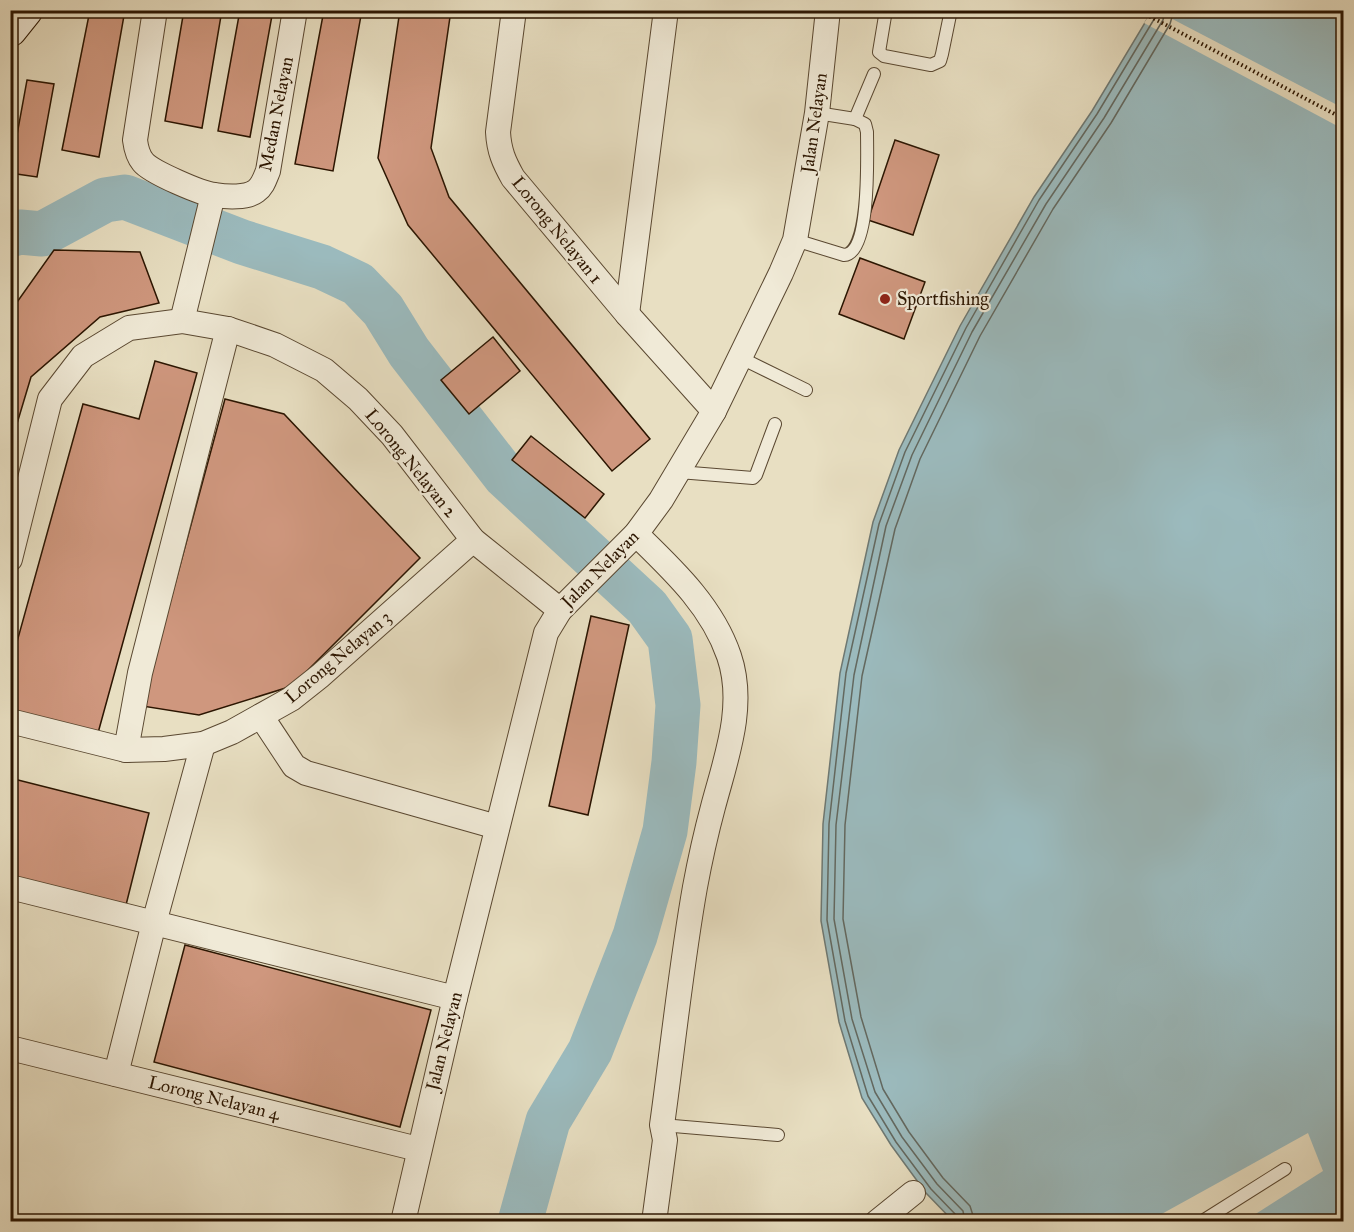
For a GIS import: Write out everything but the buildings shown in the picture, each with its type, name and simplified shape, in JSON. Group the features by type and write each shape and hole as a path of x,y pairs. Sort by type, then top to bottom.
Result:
{"street":[{"name":"Medan Nelayan","path":"155,10 135,140 138,153 143,162 154,171 211,205 246,196 256,192 262,185 268,171 295,10"},
{"name":"Lorong Nelayan 1","path":"514,10 498,132 499,149 503,160 513,178 627,314 714,411"},
{"path":"627,314 666,10"},
{"name":"Jalan Nelayan","path":"403,1221 418,1149 546,633 560,610 636,534 662,500 714,411 795,240 817,112 828,10"},
{"path":"182,321 211,205"},
{"name":"Lorong Nelayan 2","path":"10,560 50,399 82,356 129,328 182,321 228,329 275,345 324,370 358,399 392,435 473,540 560,610"},
{"path":"126,750 140,673 228,329"},
{"path":"636,534 695,595 706,612 729,656 735,684 736,708 731,740 707,830 691,913 662,1125 665,1140 654,1221"},
{"name":"Lorong Nelayan 3","path":"10,721 126,750 164,749 203,744 232,732 291,699 473,540"},
{"path":"261,716 294,766 306,773 497,827"},
{"path":"116,1074 203,744"},
{"path":"10,887 455,998"},
{"name":"Lorong Nelayan 4","path":"10,1048 418,1149"},
{"path":"877,1221 913,1193"}],"lane":[{"path":"886,10 879,52 884,56 931,65 940,61 951,10"},
{"path":"855,119 874,74"},
{"path":"795,240 849,255 855,250 866,209 867,127 862,121 817,112"},
{"path":"741,358 806,390"},
{"path":"679,472 753,478 775,424"},
{"path":"662,1125 778,1135"},
{"path":"1201,1221 1285,1169"}],"path":[{"path":"1133,10 1149,16 1344,119"}],"water":[{"path":"1152,11 1343,11 1343,1221 954,1222 926,1193 891,1145 862,1098 839,1022 821,921 823,824 840,673 873,522 899,450 960,326 1034,197 1092,111"}],"pier":[{"path":"1152,11 1157,11 1343,108 1343,129 1144,23"},
{"path":"1308,1133 1323,1171 1243,1222 1149,1221"}],"waterway":[{"path":"10,235 20,232 42,234 105,200 125,197 242,242 322,267 358,284 383,310 409,352 505,476 647,607 670,639 678,705 674,762 665,831 635,936 590,1051 548,1121 520,1222"}],"place":[{"name":"Sportfishing","path":"885,299"}]}
